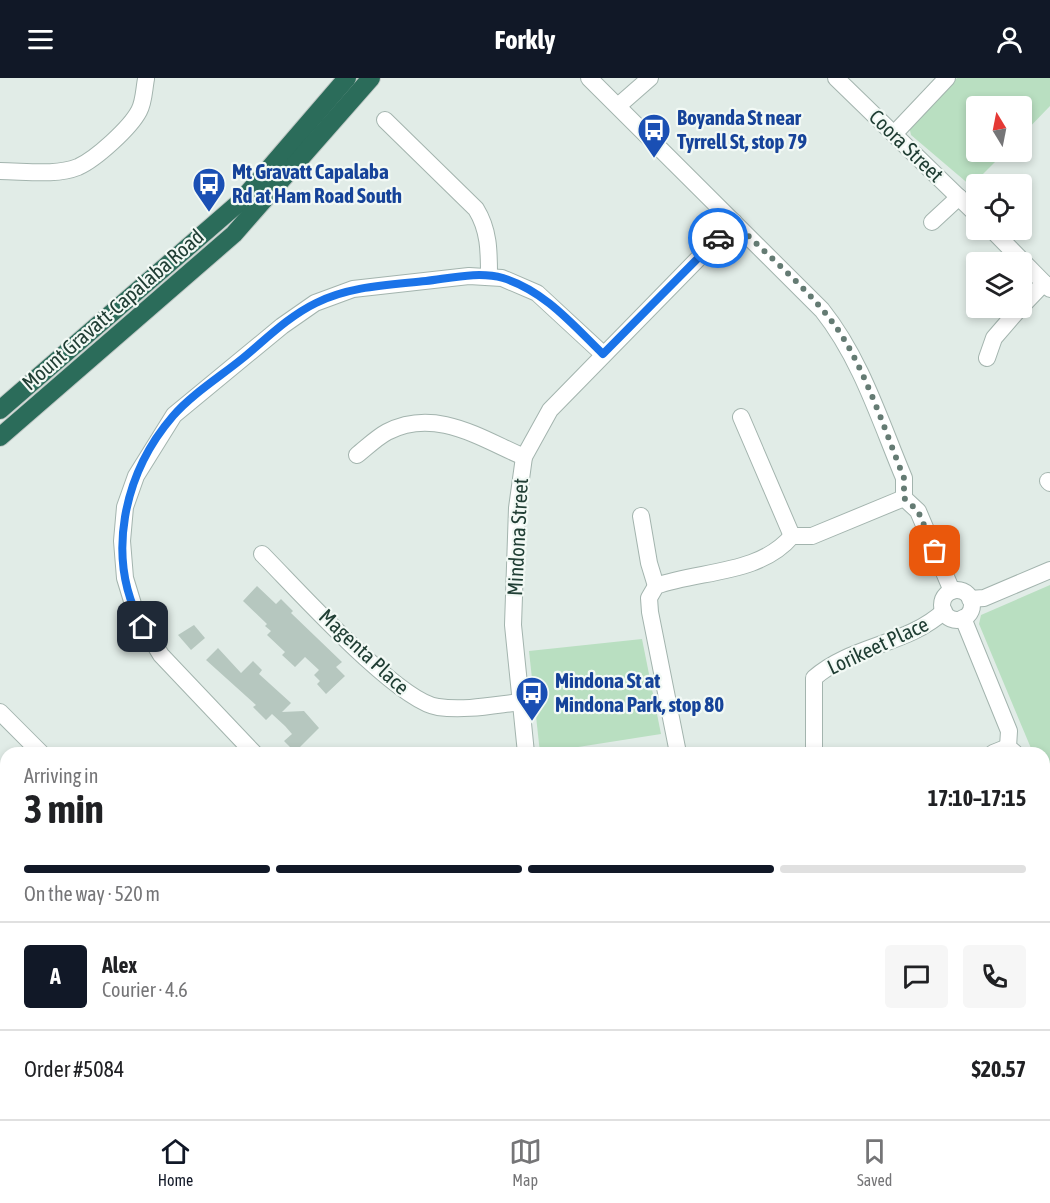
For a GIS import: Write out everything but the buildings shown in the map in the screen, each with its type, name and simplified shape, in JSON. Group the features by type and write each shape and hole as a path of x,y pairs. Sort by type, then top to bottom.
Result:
{"highway":[{"name":"Mount Gravatt-Capalaba Road","path":"0,410 241,201 347,78"},
{"name":"Mount Gravatt-Capalaba Road","path":"0,437 234,234 371,78"}],"street":[{"path":"589,78 822,310 838,329 852,355 904,478 904,498 918,511 952,591"},
{"path":"618,106 650,78"},
{"name":"Coora Street","path":"836,78 966,204"},
{"path":"894,134 947,78"},
{"path":"0,171 65,170 86,162 133,122 141,108 146,79"},
{"path":"385,120 476,209 484,223 489,243 489,275"},
{"path":"932,222 959,197"},
{"name":"Mindona Street","path":"525,747 513,625 517,508 524,457 550,410 734,222"},
{"path":"1002,240 1047,286 1032,298"},
{"path":"248,747 161,655 136,614 125,578 122,541 126,507 136,476 174,415 282,326 315,303 353,289 489,275 522,285 537,293 603,354"},
{"path":"987,358 994,338 1011,318"},
{"path":"741,417 792,536"},
{"path":"357,455 384,434 400,426 433,421 448,424 524,457"},
{"path":"677,747 650,612 649,598 656,586 745,564 776,551 792,536 812,536 904,498"},
{"path":"641,516 649,563 656,586"},
{"name":"Magenta Place","path":"262,554 406,694 438,707 468,708 521,702"},
{"path":"970,599 984,598 1050,570"},
{"path":"952,591 965,592 970,599 970,612 963,618 954,619 944,611 943,601 952,591"},
{"name":"Lorikeet Place","path":"814,747 814,678 840,661 929,624 944,611"},
{"path":"963,618 1009,731 1006,747"},
{"path":"0,712 35,747"}],"green space":[{"path":"957,78 1050,78 1050,106 1032,125 1032,96 966,96 966,162 995,162 983,174 966,174 966,182 911,135 909,126"},
{"path":"1050,585 1050,747 1030,747 979,624 981,615"},
{"path":"642,639 661,734 578,747 539,747 529,651"}],"way so far":[{"path":"718,238 734,222 838,329 852,355 904,478 904,498 918,511 935,551"}],"place":[{"name":"Boyanda St near Tyrrell St, stop 79","path":"654,159"},
{"name":"Mt Gravatt Capalaba Rd at Ham Road South","path":"209,213"},
{"name":"Mindona St at Mindona Park, stop 80","path":"532,722"}],"route":[{"path":"143,627 136,614 125,578 122,541 126,507 136,476 154,443 174,415 282,326 315,303 353,289 489,275 522,285 537,293 603,354 718,238"}]}
